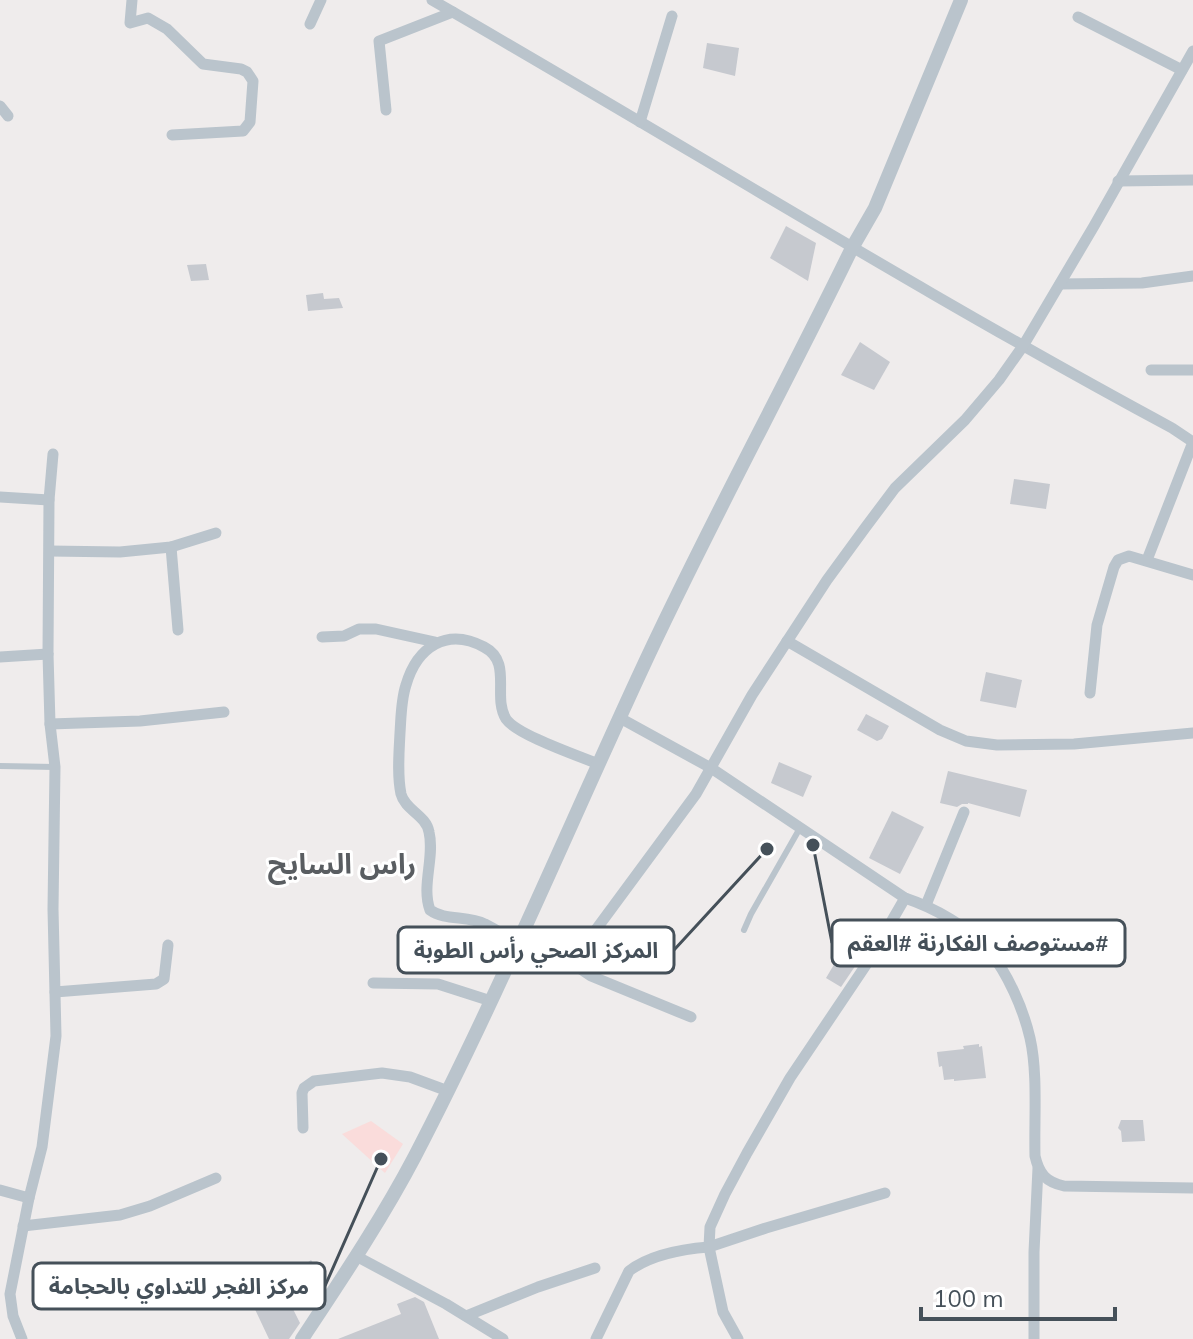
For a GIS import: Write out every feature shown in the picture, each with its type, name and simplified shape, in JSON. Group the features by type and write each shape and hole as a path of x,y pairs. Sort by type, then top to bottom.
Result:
{"street":[{"path":"132,0 130,23 148,18 167,29 203,64 241,69 253,81 250,122 243,131 172,135"},
{"path":"310,24 321,0"},
{"path":"432,0 852,248 1193,442 1147,560"},
{"path":"302,1339 408,1168 448,1091 692,564 875,208 961,0"},
{"path":"386,110 379,41 453,12"},
{"path":"640,122 672,16"},
{"path":"1078,17 1182,70"},
{"path":"435,642 421,656 405,687 399,754 403,801 429,830 429,907 437,915 472,918 484,923 544,958 570,962 581,952 696,794 752,695 827,580 895,488 965,420 1023,346 1193,51"},
{"path":"1118,181 1193,180"},
{"path":"1060,284 1142,283 1193,276"},
{"path":"1151,370 1193,370"},
{"path":"22,1339 5,1294 42,1147 56,1036 53,909 55,767 48,654 49,500 53,454"},
{"path":"0,497 49,500"},
{"path":"50,551 120,552 171,547 216,533"},
{"path":"171,547 178,630"},
{"path":"1090,693 1097,625 1118,560 1129,556 1193,575"},
{"path":"322,637 344,636 359,629 376,629 435,642 449,639 483,646 500,663 506,718 518,729 598,764"},
{"path":"787,641 940,730 966,741 1043,745 1193,733"},
{"path":"0,657 48,654"},
{"path":"50,724 140,721 224,712"},
{"path":"620,718 711,768 905,898 926,905 949,919 987,948 1019,1003 1030,1040 1034,1075 1035,1156 1043,1177 1064,1186 1193,1188"},
{"path":"926,905 964,812"},
{"path":"738,1339 723,1312 709,1247 710,1227 747,1153 790,1078 868,962 905,898"},
{"path":"55,992 156,984 164,979 168,945"},
{"path":"570,962 591,976 691,1017"},
{"path":"373,983 438,984 491,1001"},
{"path":"303,1128 302,1093 314,1081 382,1073 410,1077 448,1091"},
{"path":"1034,1339 1038,1168"},
{"path":"23,1226 120,1215 216,1178"},
{"path":"0,1190 29,1198"},
{"path":"596,1339 629,1271 645,1261 709,1247 885,1193"},
{"path":"356,1256 503,1339"},
{"path":"466,1316 595,1268"}],"lane":[{"path":"0,766 55,767"},
{"path":"744,930 800,828"}],"shaded area":[{"path":"371,1121 403,1144 385,1173 342,1134"}],"building":[{"path":"707,43 739,48 735,76 703,68"},
{"path":"786,226 816,243 808,281 770,258"},
{"path":"206,264 209,280 191,281 187,265"},
{"path":"323,293 324,299 339,298 343,308 308,311 306,295"},
{"path":"860,342 890,362 874,390 841,375"},
{"path":"1014,479 1050,484 1046,509 1010,504"},
{"path":"986,672 1022,680 1016,708 980,701"},
{"path":"866,714 889,726 882,739 877,741 857,730"},
{"path":"779,762 812,776 803,797 771,783"},
{"path":"948,771 1027,790 1020,817 968,803 957,807 940,803"},
{"path":"892,811 924,827 900,874 869,858"},
{"path":"845,946 862,956 841,987 826,978"},
{"path":"979,1044 979,1047 982,1046 986,1078 944,1080 937,1052"},
{"path":"1121,1120 1143,1120 1145,1141 1122,1142 1118,1128"},
{"path":"311,1260 327,1283 293,1309 300,1323 289,1339 269,1339 252,1303 296,1281 291,1275"},
{"path":"415,1297 424,1302 439,1339 338,1339 401,1314 397,1304"}],"place":[{"name":"مستوصف الفكارنة #العقم#","path":"813,845"},
{"name":"المركز الصحي رأس الطوبة","path":"767,849"},
{"name":"مركز الفجر للتداوي بالحجامة","path":"381,1159"}],"district":[{"name":"راس السايح","path":"342,863"}]}
